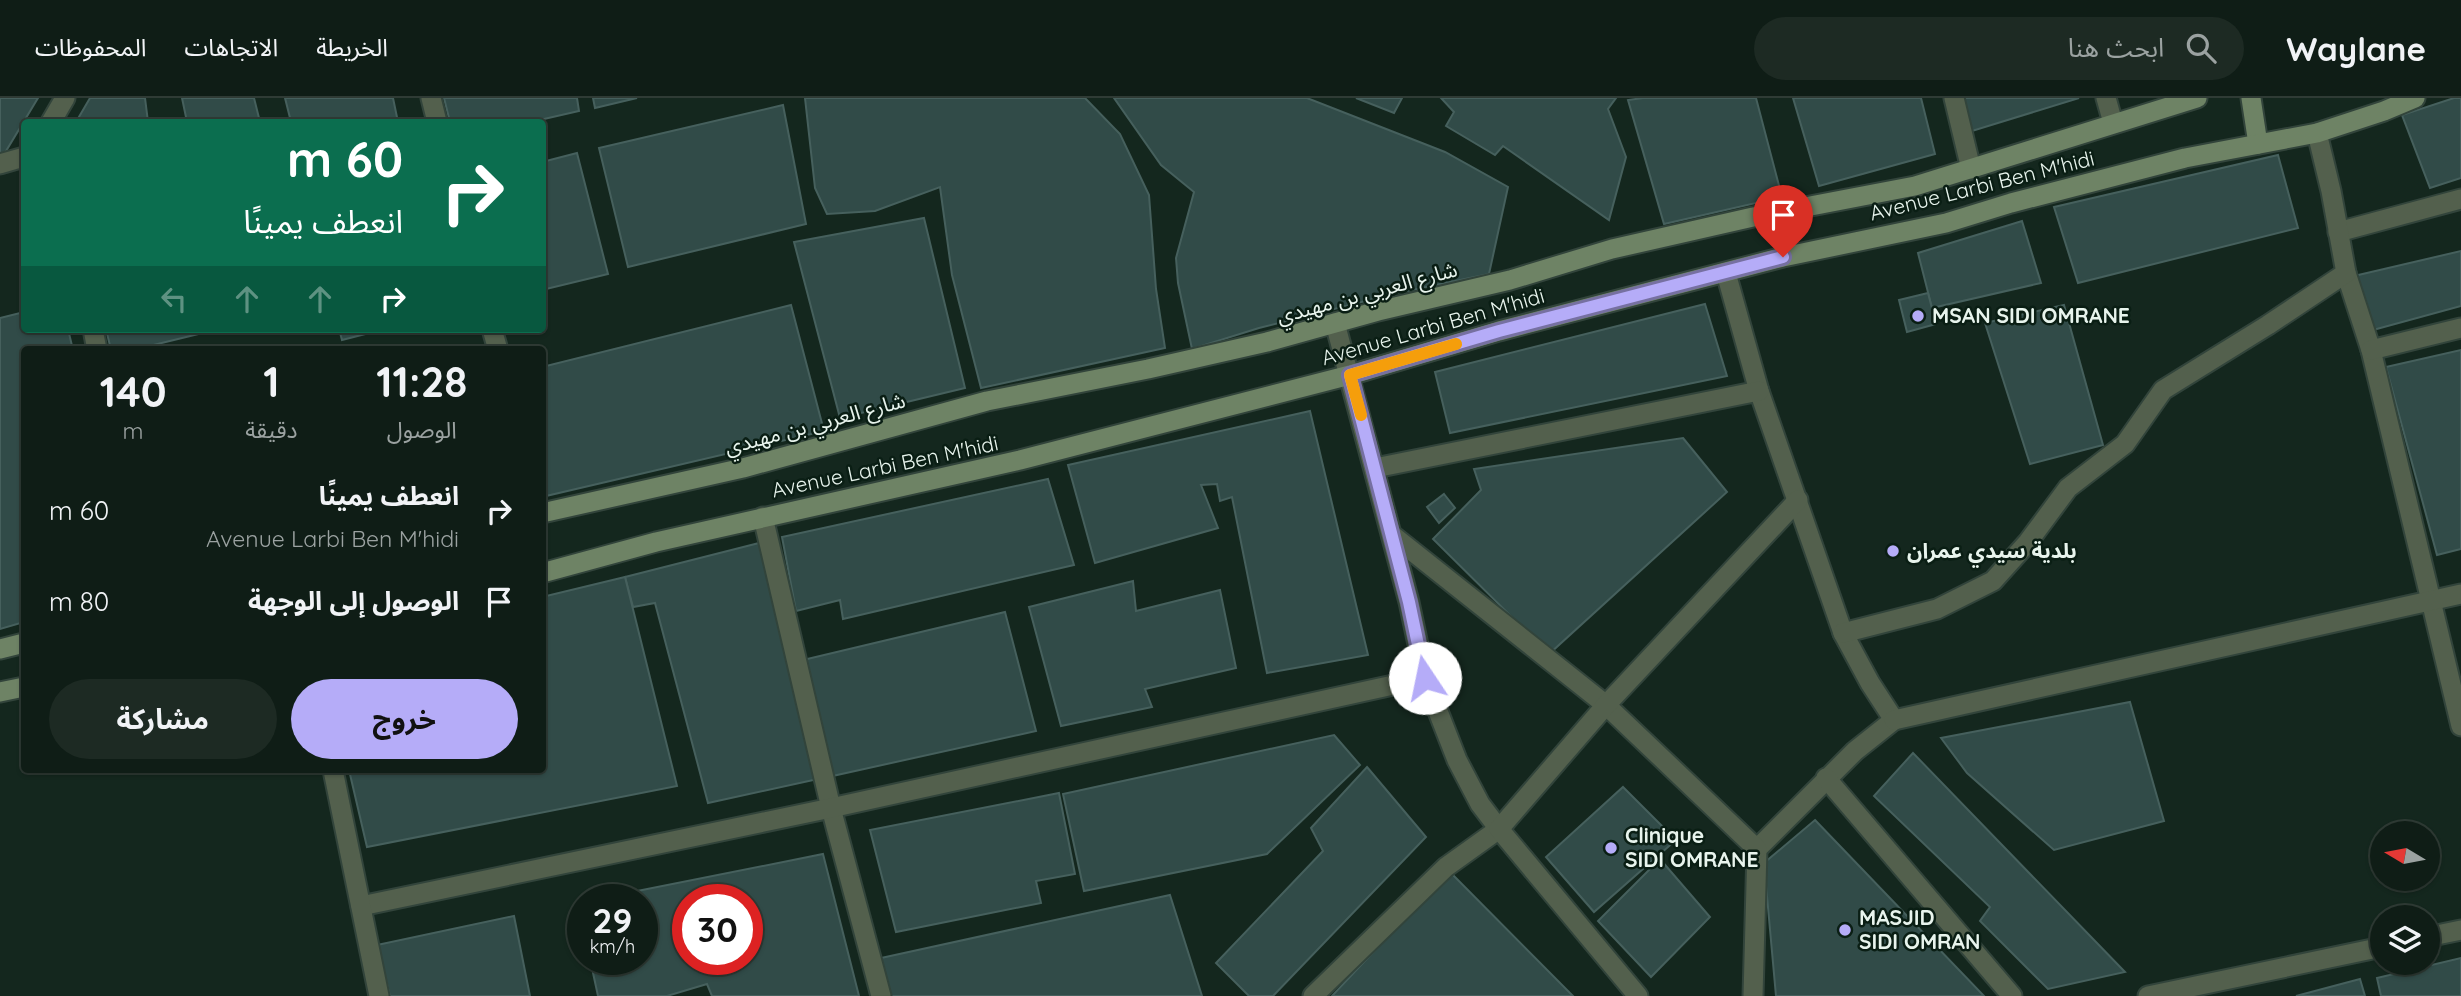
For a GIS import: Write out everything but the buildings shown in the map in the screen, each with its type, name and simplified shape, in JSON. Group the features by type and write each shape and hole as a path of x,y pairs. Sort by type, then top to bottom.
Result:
{"main road":[{"name":"شارع العربي بن مهيدي","path":"546,512 743,468 987,401 1267,342 1510,280 1612,249 1753,217 1916,186 2197,98"},
{"path":"2251,98 2258,144"},
{"name":"Avenue Larbi Ben M'hidi","path":"546,572 656,542 1020,460 1350,375 1591,306 1783,257 1946,223 2011,203 2185,158 2317,132 2384,111 2415,98"},
{"path":"0,649 21,644"},
{"path":"0,692 21,688"}],"street":[{"path":"53,119 65,98"},
{"path":"431,98 436,119"},
{"path":"1954,98 1971,169"},
{"path":"2106,98 2113,123"},
{"path":"2317,132 2346,273 2371,350 2461,726"},
{"path":"0,164 21,158"},
{"path":"2338,232 2461,199"},
{"path":"1726,273 1759,391 1843,633 1894,720"},
{"path":"1843,633 1937,609 1993,581 2028,542 2068,488 2125,444 2163,390 2269,325 2346,273"},
{"path":"1335,323 1409,602 1425,678 1457,760 1480,804 1499,829 1639,996"},
{"path":"2371,350 2461,328"},
{"path":"1375,468 1759,391"},
{"path":"1313,996 1446,867 1499,829 1605,705 1798,500"},
{"path":"763,517 831,808 881,996"},
{"path":"1392,535 1605,705 1757,849"},
{"path":"1754,996 1757,849 1854,751 1894,720 2461,594"},
{"path":"361,906 831,808 1425,678"},
{"path":"334,773 379,996"},
{"path":"1826,778 2012,996"},
{"path":"2440,934 2461,930"},
{"path":"2148,996 2370,950"}],"slow traffic":[{"path":"1361,415 1350,375 1456,344"}],"place":[{"name":"MSAN SIDI OMRANE","path":"1918,316"},
{"name":"بلدية سيدي عمران","path":"1893,551"},
{"name":"Clinique SIDI OMRANE","path":"1611,848"},
{"name":"MASJID SIDI OMRAN","path":"1845,930"}],"route":[{"path":"1425,678 1409,602 1350,375 1604,302 1783,257"}]}
